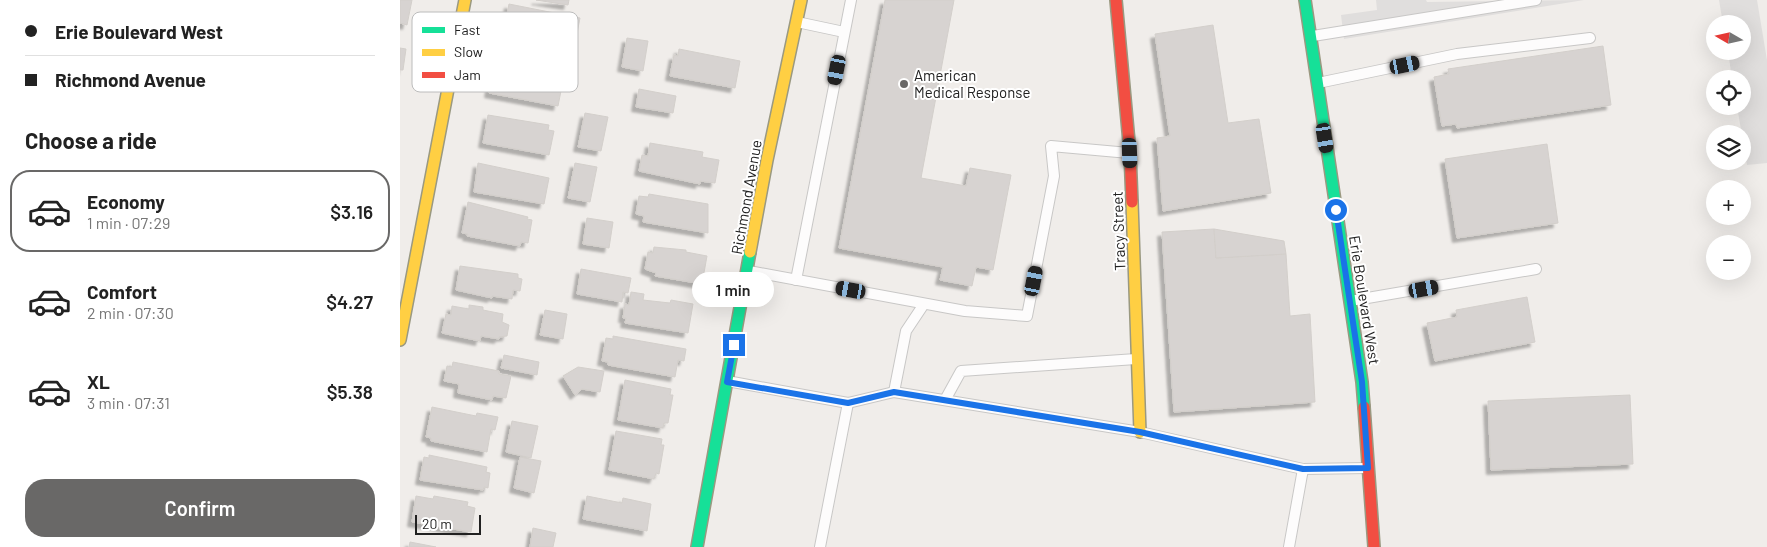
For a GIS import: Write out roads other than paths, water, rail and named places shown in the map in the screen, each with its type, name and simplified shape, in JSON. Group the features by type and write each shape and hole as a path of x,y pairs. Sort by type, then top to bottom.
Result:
{"street":[{"name":"Richmond Avenue","path":"697,547 767,160 801,0"},
{"name":"Tracy Street","path":"1116,0 1130,153 1140,432"},
{"name":"Erie Boulevard West","path":"1304,0 1362,382 1374,547"},
{"path":"400,340 447,92"}],"lane":[{"path":"796,280 851,0"},
{"path":"1310,36 1536,0"},
{"path":"796,22 844,32"},
{"path":"1317,83 1457,54 1590,38"},
{"path":"748,271 965,312 1027,316 1054,176 1051,146 1130,153"},
{"path":"1350,301 1536,270"},
{"path":"894,392 906,331 924,304"},
{"path":"945,400 961,371 1138,359"},
{"path":"727,382 848,403 894,392 1140,432 1303,469 1368,468"},
{"path":"820,547 848,403"},
{"path":"1289,547 1303,469"}],"place":[{"name":"American Medical Response","path":"904,84"}]}
